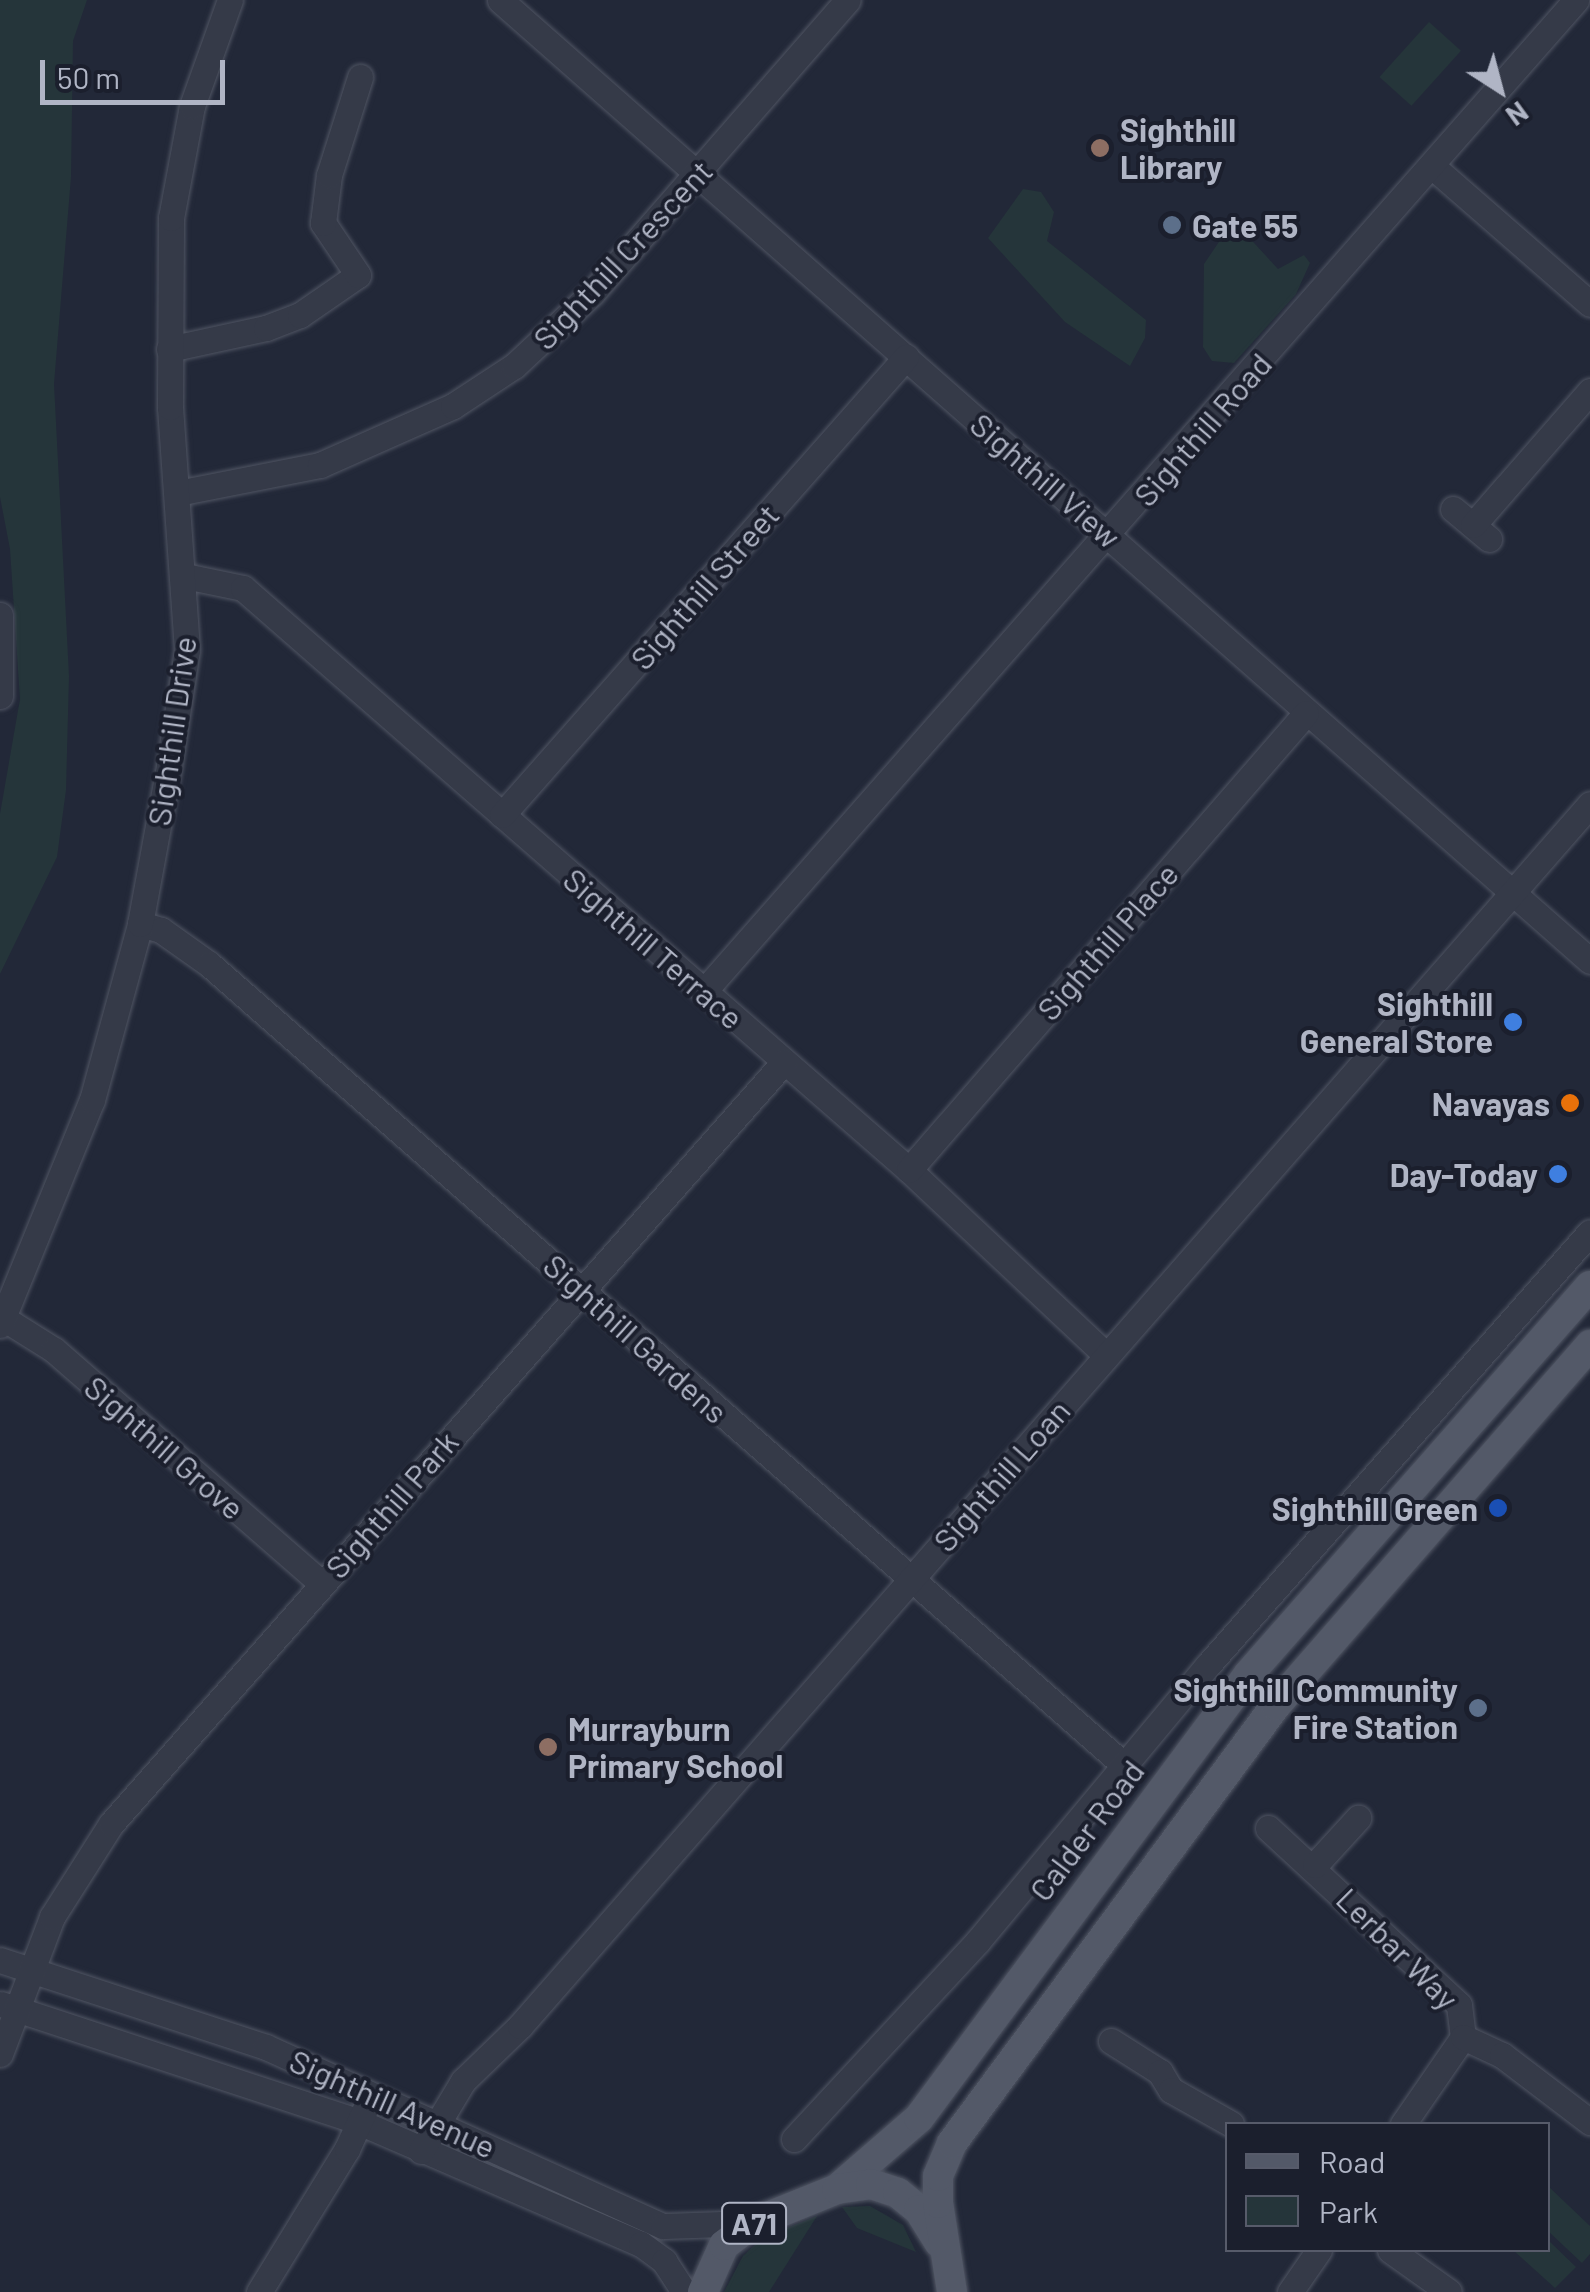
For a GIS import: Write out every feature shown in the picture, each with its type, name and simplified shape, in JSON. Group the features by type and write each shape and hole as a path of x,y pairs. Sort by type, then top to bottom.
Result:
{"main road":[{"name":"Calder Road","path":"837,2189 919,2118 1248,1675 1590,1286"},
{"name":"Calder Road","path":"955,2278 938,2176 952,2142 1276,1704 1590,1345"},
{"name":"Calder Road","path":"703,2292 724,2246 753,2223 837,2189 871,2184 898,2193 919,2210 955,2278"}],"street":[{"name":"Sighthill Drive","path":"2,1321 92,1100 140,924 185,665 185,576 176,493 169,349 176,185 204,64 230,0"},
{"name":"Sighthill View","path":"500,0 1590,961"},
{"name":"Sighthill Crescent","path":"176,493 320,465 453,406 550,337 848,0"},
{"name":"Sighthill Road","path":"705,990 1576,0"},
{"path":"169,349 284,322 358,275 324,222 329,176 360,77"},
{"path":"1432,166 1590,304"},
{"name":"Sighthill Street","path":"502,816 906,356"},
{"path":"1472,525 1590,392"},
{"name":"Sighthill Terrace","path":"185,576 242,588 909,1170 1106,1355"},
{"path":"0,614 0,696"},
{"name":"Sighthill Place","path":"909,1170 1306,713"},
{"name":"Sighthill Loan","path":"421,2151 434,2120 1590,804"},
{"name":"Sighthill Gardens","path":"140,924 160,930 209,964 908,1580 1124,1765"},
{"name":"Sighthill Park","path":"30,1968 52,1917 111,1824 784,1062"},
{"name":"Calder Road","path":"794,2139 849,2097 1124,1765 1590,1232"},
{"name":"Sighthill Grove","path":"2,1321 54,1350 322,1584"},
{"name":"Lerbar Way","path":"1315,1866 1358,1818"},
{"name":"Lerbar Way","path":"1268,1828 1315,1866 1459,2005 1463,2037"},
{"name":"Sighthill Avenue","path":"0,1960 228,2034 434,2120 663,2226 753,2223"},
{"path":"0,2054 8,2006 30,1968"},
{"name":"Sighthill Avenue","path":"8,2006 215,2070 359,2122 641,2244 664,2261 684,2292"},
{"path":"215,2070 228,2034"},
{"path":"1404,2122 1463,2037 1502,2056 1590,2122"},
{"path":"1111,2041 1160,2072 1171,2090 1227,2122"},
{"path":"259,2292 359,2122 372,2093"},
{"path":"1290,2292 1318,2252"},
{"path":"1393,2252 1449,2292"}],"green space":[{"path":"0,0 87,0 73,41 71,177 54,384 69,676 66,790 57,857 0,974 0,814 20,699 10,549 0,497"},
{"path":"1429,22 1461,51 1411,106 1379,77"},
{"path":"1023,189 1041,192 1054,212 1047,241 1146,320 1145,338 1130,366 1065,322 988,238"},
{"path":"1227,230 1244,232 1278,269 1304,255 1310,263 1296,294 1234,363 1212,361 1203,347 1204,264"},
{"path":"1550,2188 1590,2226 1590,2254 1582,2263 1550,2233"},
{"path":"870,2206 903,2225 916,2252 857,2228 842,2207"},
{"path":"817,2216 769,2292 724,2292 743,2256 762,2238"},
{"path":"1550,2242 1576,2267 1555,2288 1515,2252 1550,2252"}],"place":[{"name":"Sighthill Library","path":"1100,148"},
{"name":"Gate 55","path":"1172,225"},
{"name":"Sighthill General Store","path":"1513,1022"},
{"name":"Navayas","path":"1570,1103"},
{"name":"Day-Today","path":"1558,1174"},
{"name":"Sighthill Green","path":"1498,1508"},
{"name":"Sighthill Community Fire Station","path":"1478,1708"},
{"name":"Murrayburn Primary School","path":"548,1747"}]}
